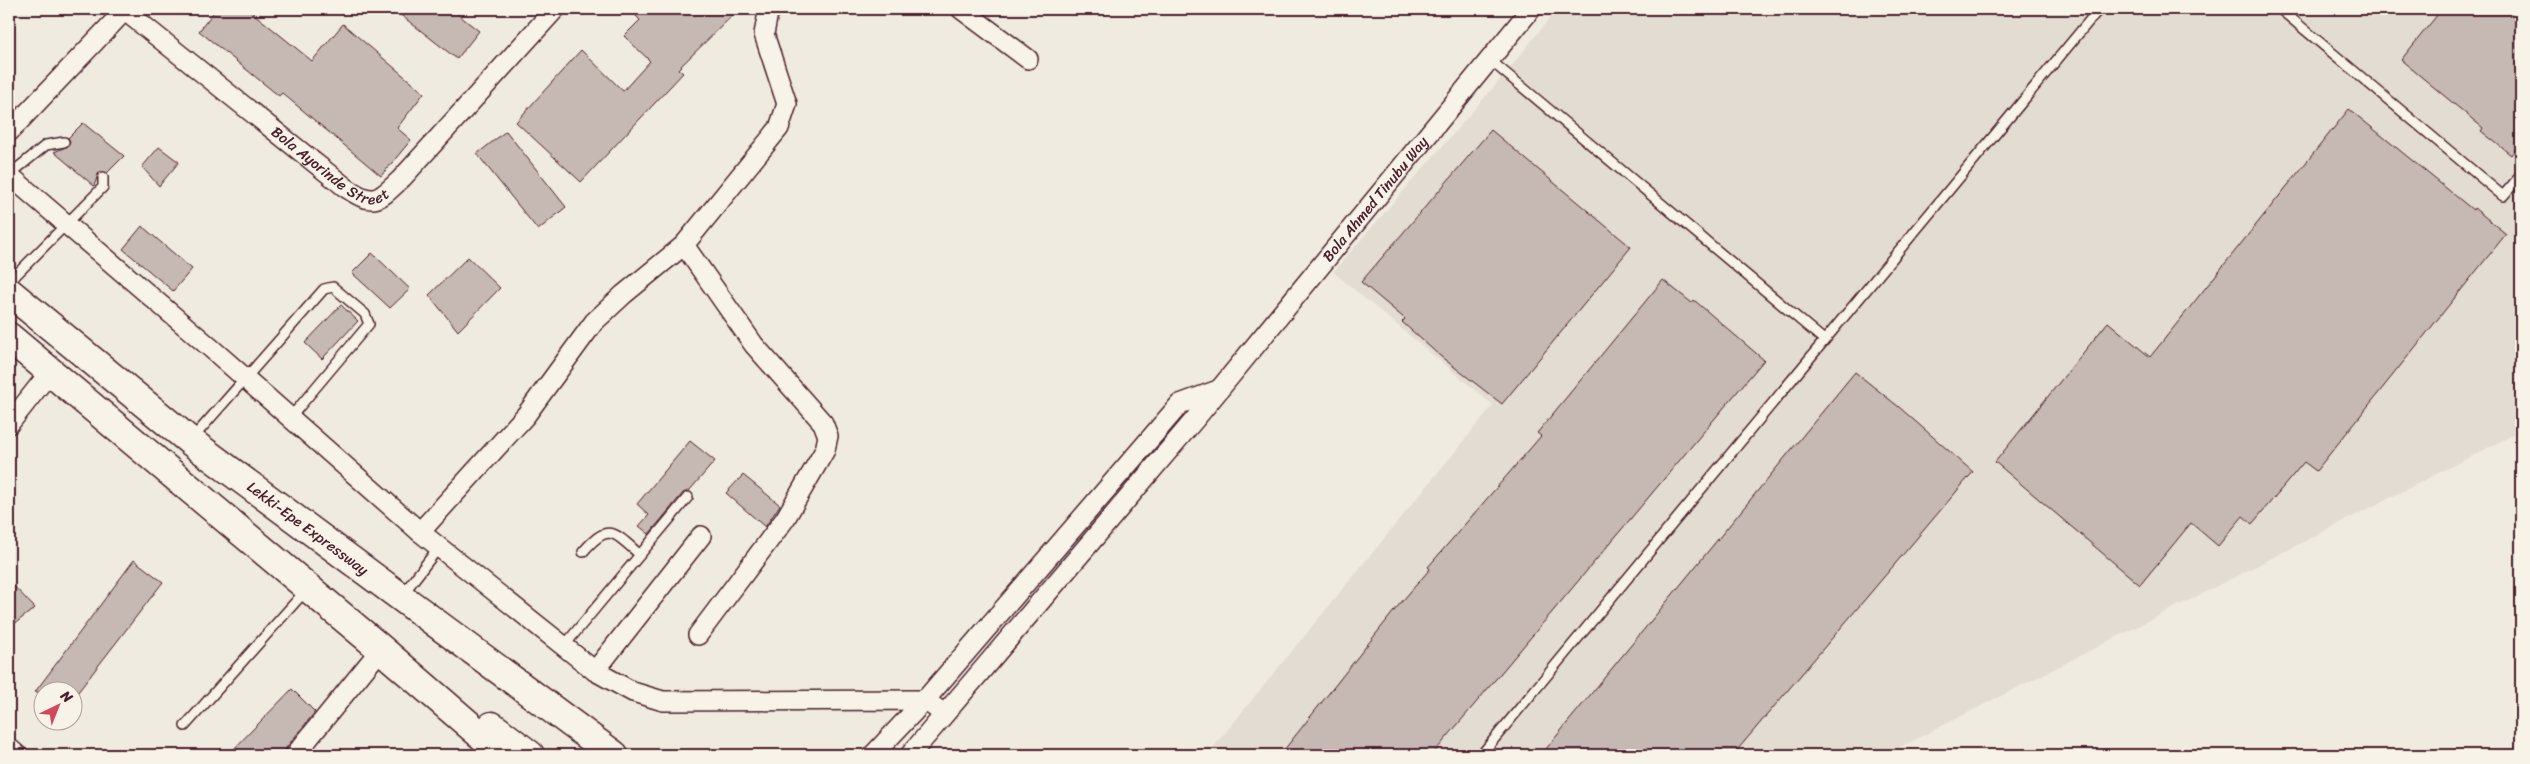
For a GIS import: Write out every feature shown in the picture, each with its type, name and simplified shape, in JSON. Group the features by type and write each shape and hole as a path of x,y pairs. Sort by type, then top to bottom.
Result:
{"highway":[{"name":"Lekki-Epe Expressway","path":"9,292 190,441 614,755"},
{"path":"9,337 309,587 504,755"},
{"path":"438,698 473,712 530,755"}],"street":[{"name":"Bola Ayorinde Street","path":"125,10 344,187 359,197 371,201 382,197 402,178 555,9"},
{"path":"420,532 526,416 594,322 622,295 684,245 779,128 787,104 764,34 768,13 772,9"},
{"path":"960,9 1028,59"},
{"name":"Bola Ahmed Tinubu Way","path":"910,755 1219,390 1531,9"},
{"path":"9,132 125,10"},
{"path":"9,176 244,377 420,532 595,671 633,692 662,701 925,700 944,714"},
{"path":"684,245 754,345 823,423 828,436 825,450 785,519 698,636"},
{"path":"9,424 50,372"},
{"path":"873,755 925,700 1180,404 1219,390"},
{"path":"595,671 701,536"},
{"path":"296,755 381,648"},
{"path":"9,748 17,755"}],"lane":[{"path":"1481,755 2099,9"},
{"path":"2280,9 2503,196 2521,174"},
{"path":"1490,60 1824,340"},
{"path":"9,176 46,145 57,141 64,142"},
{"path":"9,282 102,187 103,177"},
{"path":"190,441 244,377 324,289 334,287 365,314 369,324 363,334 290,418"},
{"path":"564,646 688,497"},
{"path":"583,552 597,536 608,533 619,536 639,554"},
{"path":"400,598 439,546"},
{"path":"185,726 309,587"}],"shaded area":[{"path":"1557,9 2521,9 2521,431 1885,755 1207,755 1493,405 1333,272 1505,74"}],"building":[{"path":"216,9 248,9 312,61 343,24 424,93 397,128 411,140 381,176 282,93 279,96 199,31"},
{"path":"393,9 451,9 479,31 457,59"},
{"path":"629,9 739,9 678,69 683,73 581,182 516,122 581,50 623,91 650,61 624,36 640,20"},
{"path":"2442,9 2521,9 2521,142 2511,155 2481,131 2483,128 2401,60"},
{"path":"2349,109 2473,210 2474,208 2506,234 2316,471 2304,462 2252,524 2243,516 2218,546 2191,523 2140,585 1995,462 2108,322 2150,357"},
{"path":"83,123 124,156 107,173 99,172 94,186 54,152 68,146 70,141 68,138"},
{"path":"1491,130 1631,247 1502,404 1440,356 1402,322 1405,319 1361,282"},
{"path":"506,131 566,207 538,230 477,154"},
{"path":"159,147 179,162 159,186 142,167"},
{"path":"142,226 192,269 173,291 123,249"},
{"path":"372,253 410,289 390,308 352,273"},
{"path":"468,257 500,288 458,331 429,295"},
{"path":"1663,280 1692,303 1694,300 1764,360 1432,755 1280,755 1398,606 1430,569 1428,567 1541,436 1537,433"},
{"path":"341,305 358,321 322,359 305,343"},
{"path":"1855,372 1899,407 1973,472 1733,755 1541,755"},
{"path":"690,441 715,461 689,491 683,493 649,534 639,526 649,515 637,504"},
{"path":"743,475 780,505 765,527 726,493"},
{"path":"134,560 163,582 82,687 82,682 42,682"},
{"path":"9,581 35,608 9,628"},
{"path":"292,689 315,712 286,748 284,755 228,755"}]}
